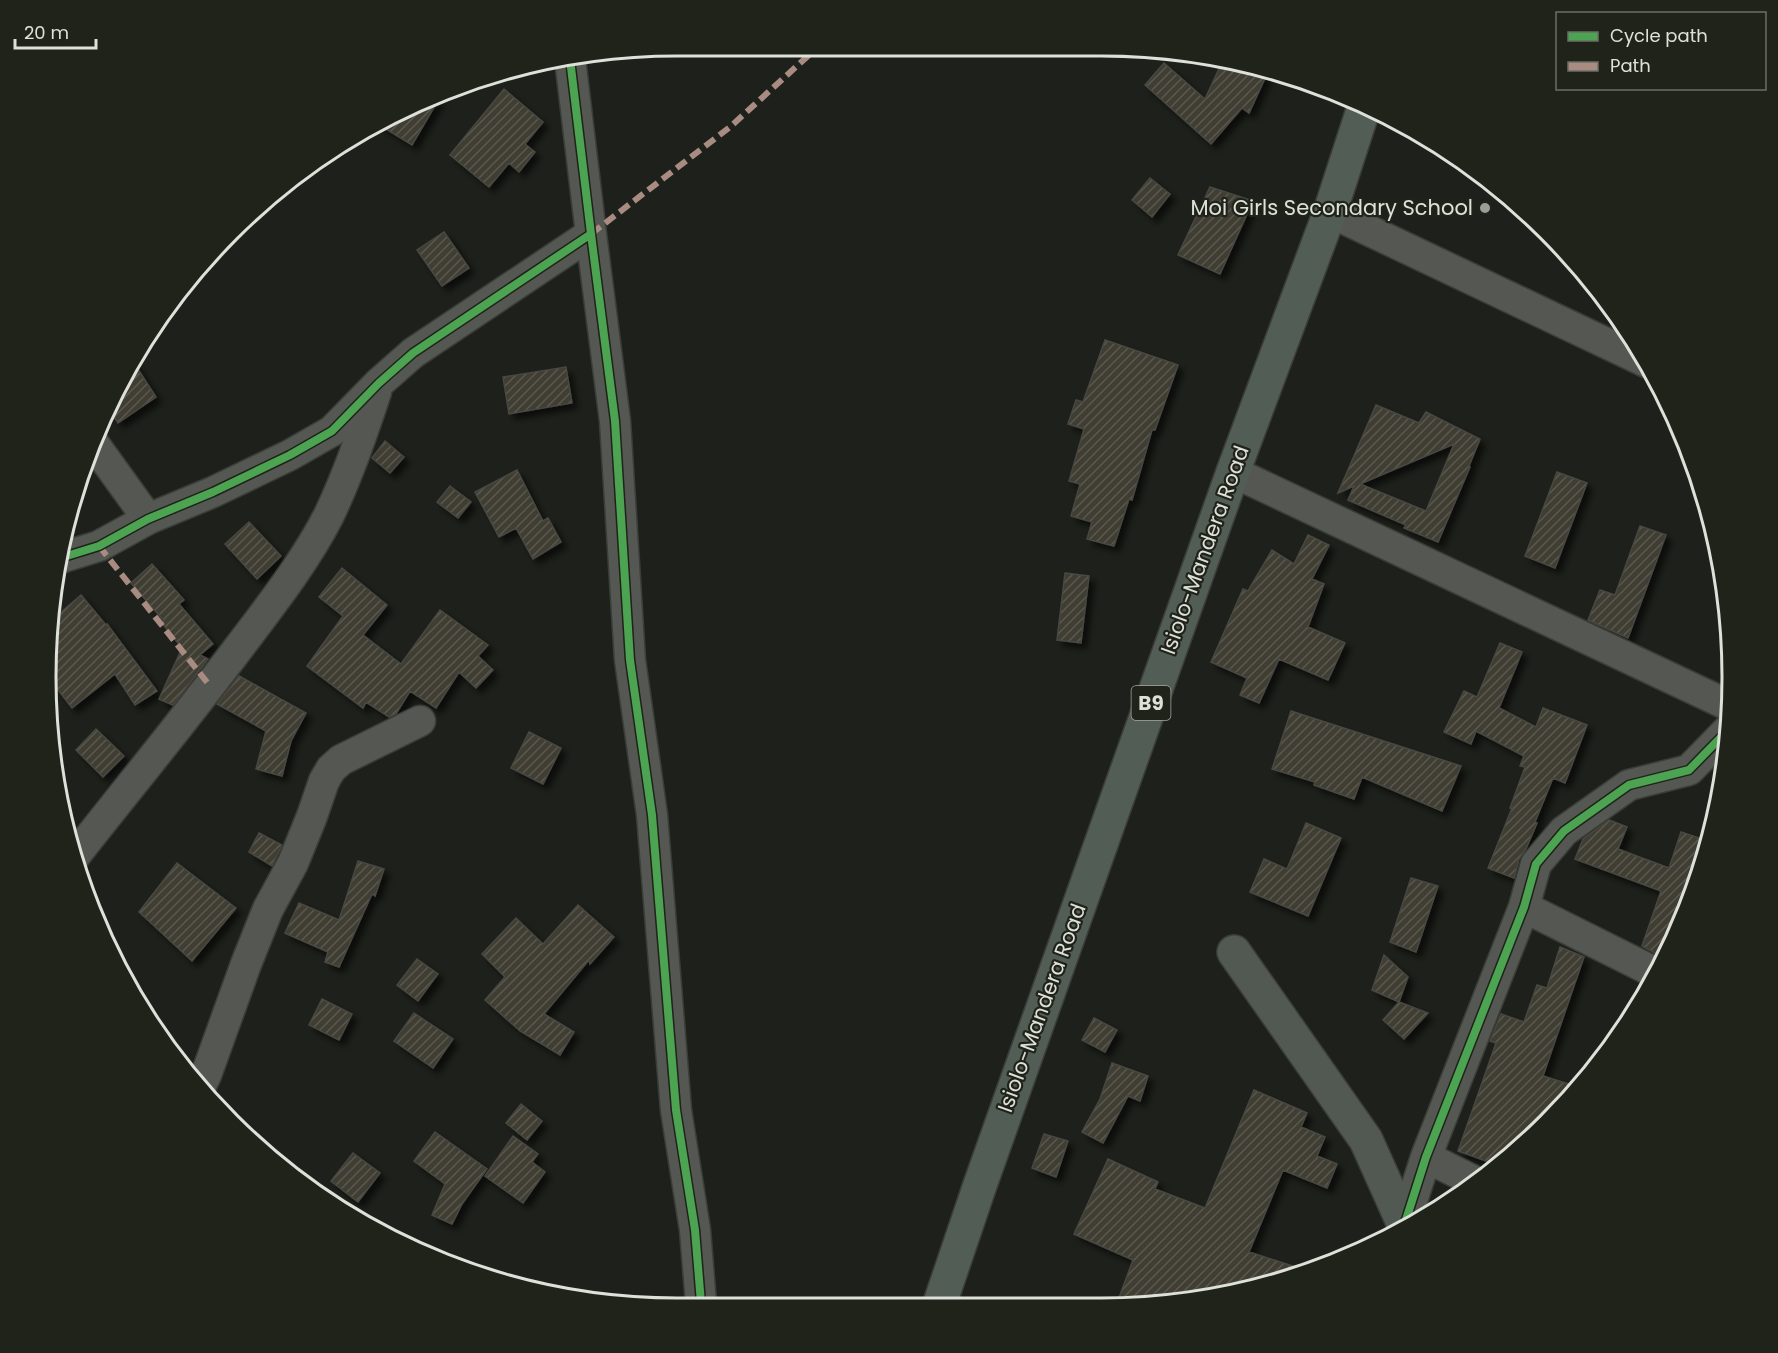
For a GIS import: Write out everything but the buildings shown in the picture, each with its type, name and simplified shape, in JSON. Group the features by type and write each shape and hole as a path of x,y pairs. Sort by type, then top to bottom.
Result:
{"highway":[{"name":"Isiolo-Mandera Road","path":"942,1298 1233,472 1330,212 1362,114"}],"main road":[{"path":"1234,951 1366,1140 1401,1220"}],"street":[{"path":"571,65 615,421 630,660 652,815 676,1110 695,1230 701,1298"},
{"path":"1330,212 1633,356"},
{"path":"67,556 99,546 148,519 213,492 290,455 332,431 379,383 413,353 591,234"},
{"path":"80,849 210,686 300,562 328,517 351,466 379,383"},
{"path":"99,450 148,519"},
{"path":"1233,472 1721,702"},
{"path":"204,1079 268,909 293,863 324,781 331,769 341,760 420,721"},
{"path":"1407,1216 1426,1157 1524,907 1536,864 1564,831 1629,785 1689,770 1719,739"},
{"path":"1524,907 1648,969"},
{"path":"1426,1157 1468,1178"}],"marked path":[{"path":"591,234 730,127 808,56"},
{"path":"99,546 210,686"}],"cycle path":[{"path":"571,65 615,421 630,660 652,815 676,1110 695,1230 701,1298"},
{"path":"67,556 99,546 148,519 213,492 290,455 332,431 379,383 413,353 591,234"},
{"path":"1407,1217 1426,1157 1524,907 1536,864 1564,831 1629,785 1689,770 1719,739"}],"place":[{"name":"Moi Girls Secondary School","path":"1485,208"}]}
